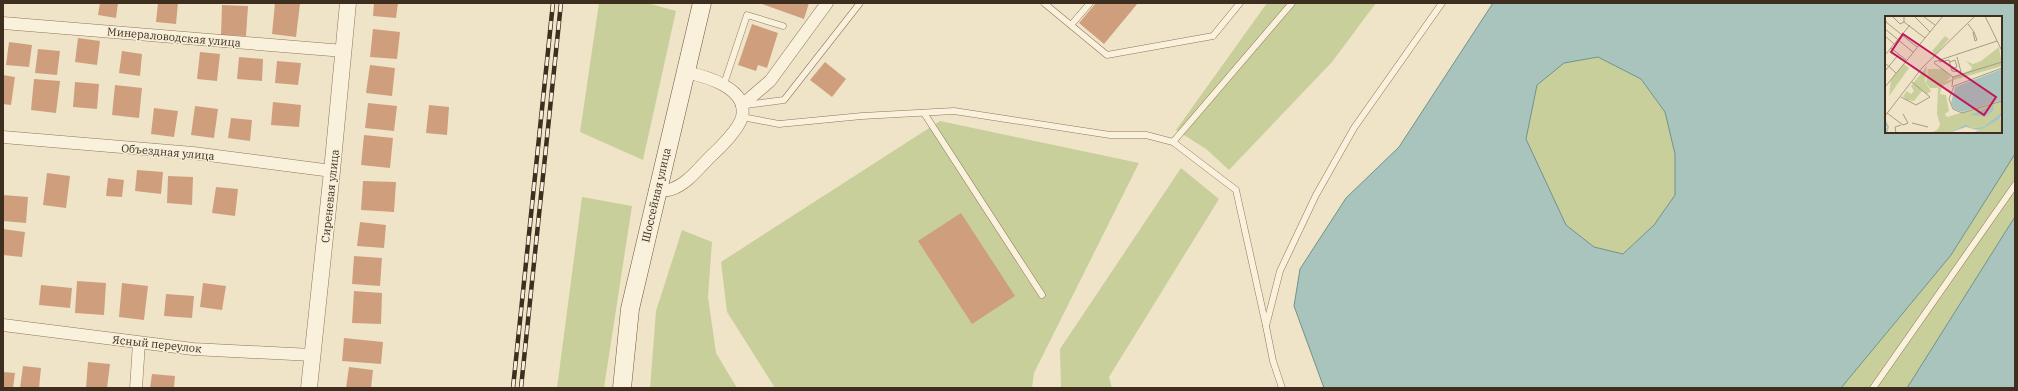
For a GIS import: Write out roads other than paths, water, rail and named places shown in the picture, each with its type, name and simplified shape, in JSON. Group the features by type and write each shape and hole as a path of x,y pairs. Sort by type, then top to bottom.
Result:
{"main road":[{"name":"Шоссейная улица","path":"622,388 630,309 702,3"}],"street":[{"name":"Сиреневая улица","path":"309,388 348,3"},
{"path":"657,191 672,189 686,181 717,151 734,130 742,111 770,81 827,3"},
{"name":"Минераловодская улица","path":"3,23 344,51"},
{"path":"685,72 702,75 724,84 735,94 742,111"},
{"name":"Объездная улица","path":"3,137 193,153 332,171"},
{"name":"Ясный переулок","path":"3,325 193,349 312,355"},
{"path":"136,388 139,343"}],"lane":[{"path":"742,111 784,100 860,3"},
{"path":"1044,3 1107,55 1213,36 1240,3"},
{"path":"1071,25 1090,3"},
{"path":"1173,142 1292,3"},
{"path":"1266,326 1280,271 1316,195 1354,128 1442,3"},
{"path":"724,84 747,15 783,26"},
{"path":"742,111 779,124 954,111 1110,136 1146,135 1173,142 1236,190 1273,361 1282,388"},
{"path":"924,113 1042,295"},
{"path":"1873,388 2015,185"}],"water":[{"path":"1493,3 2015,3 2015,154 1951,255 1841,388 1324,388 1294,306 1300,269 1346,198 1399,147","holes":["1598,57 1641,79 1665,112 1675,154 1675,195 1654,225 1623,254 1594,247 1566,225 1526,139 1537,85 1564,63"]},
{"path":"2015,217 2015,388 1907,388 2011,223"}],"railway":[{"path":"513,388 553,3"},
{"path":"521,388 561,3"}]}
